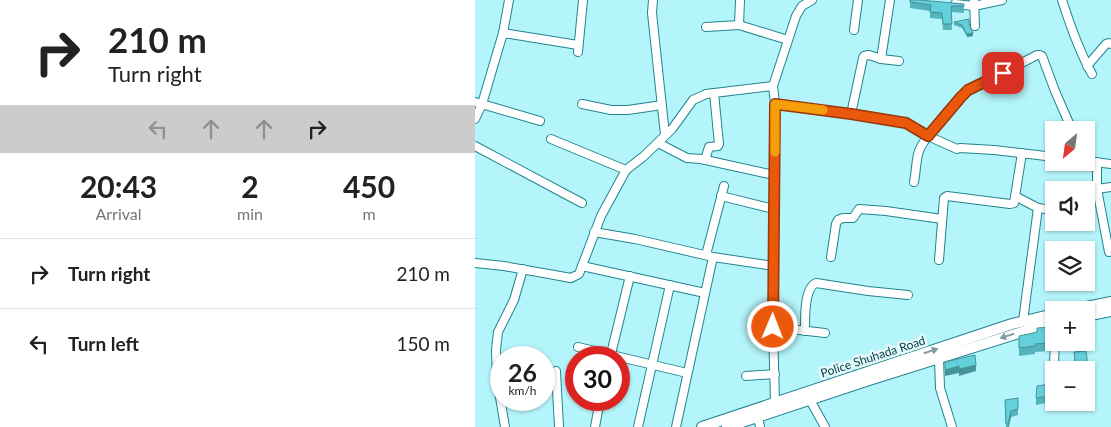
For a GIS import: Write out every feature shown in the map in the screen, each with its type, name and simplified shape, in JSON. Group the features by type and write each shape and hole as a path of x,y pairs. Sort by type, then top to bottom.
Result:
{"main road":[{"path":"1095,305 1111,302"},
{"path":"1095,314 1111,311"},
{"name":"Police Shuhada Road","path":"727,427 759,422 867,376 1012,324 1023,321 1045,320"},
{"name":"Police Shuhada Road","path":"702,427 867,376 939,358 1045,323"}],"street":[{"path":"475,118 503,34 509,0"},
{"path":"503,34 578,48 583,0"},
{"path":"653,0 652,13 665,135"},
{"path":"739,25 740,0"},
{"path":"775,403 773,327 775,104 773,86 796,16 802,6 812,0"},
{"path":"854,30 859,0"},
{"path":"881,58 890,0"},
{"path":"949,3 1002,0"},
{"path":"1062,0 1068,20 1092,74"},
{"path":"974,3 975,26"},
{"path":"706,27 739,25 788,40"},
{"path":"1087,66 1106,44 1111,44"},
{"path":"851,114 863,58 869,55 899,61"},
{"path":"915,182 919,151 928,136 961,97 968,90 1040,55 1068,121"},
{"path":"475,263 571,278 579,274 601,216 626,170 658,143 693,100 706,94 773,86"},
{"path":"705,160 709,147 715,147 719,144 714,93"},
{"path":"479,103 540,121"},
{"path":"582,104 611,110 628,110 662,105"},
{"path":"775,104 906,123 928,136 957,149 985,149 1045,156"},
{"path":"551,140 626,170"},
{"path":"658,143 687,158 705,160 775,176"},
{"path":"475,146 582,203"},
{"path":"939,260 944,198 947,196 1009,204 1014,203 1022,153"},
{"path":"1109,252 1108,229 1097,190 1097,162 1111,164"},
{"path":"675,427 705,293 710,256 724,186"},
{"path":"1097,190 1111,187"},
{"path":"721,196 774,209"},
{"path":"1015,196 1038,208 1045,209"},
{"path":"1023,321 1038,208"},
{"path":"831,257 838,220 853,218 859,209 942,219"},
{"path":"594,232 710,256 774,266"},
{"path":"582,266 705,293"},
{"path":"505,427 497,379 497,332 514,300 523,270"},
{"path":"612,346 630,276"},
{"path":"805,331 807,297 812,284 816,282 908,296"},
{"path":"638,427 670,285"},
{"path":"773,327 825,333"},
{"path":"939,358 940,388 952,427"},
{"path":"630,360 687,373"},
{"path":"556,371 559,427"},
{"path":"746,376 775,374"},
{"path":"810,400 825,427"},
{"path":"595,427 599,411"}],"building":[{"path":"910,0 964,4 964,6 951,6 952,24 943,24 942,13 930,12 931,5 910,2"},
{"path":"969,19 973,33 967,34 962,25 954,22"},
{"path":"1037,328 1045,328 1045,343 1019,348 1019,336 1037,332"},
{"path":"1086,351 1087,361 1075,361 1074,352"},
{"path":"975,355 976,365 959,369 959,366 945,370 945,362"},
{"path":"1045,385 1045,397 1036,398 1037,386"},
{"path":"1018,398 1018,409 1011,411 1008,424 1006,424 1005,400"}],"slow traffic":[{"path":"775,152 775,104 823,110"}],"route":[{"path":"773,327 775,104 906,123 928,136 968,90 1003,73"}]}
